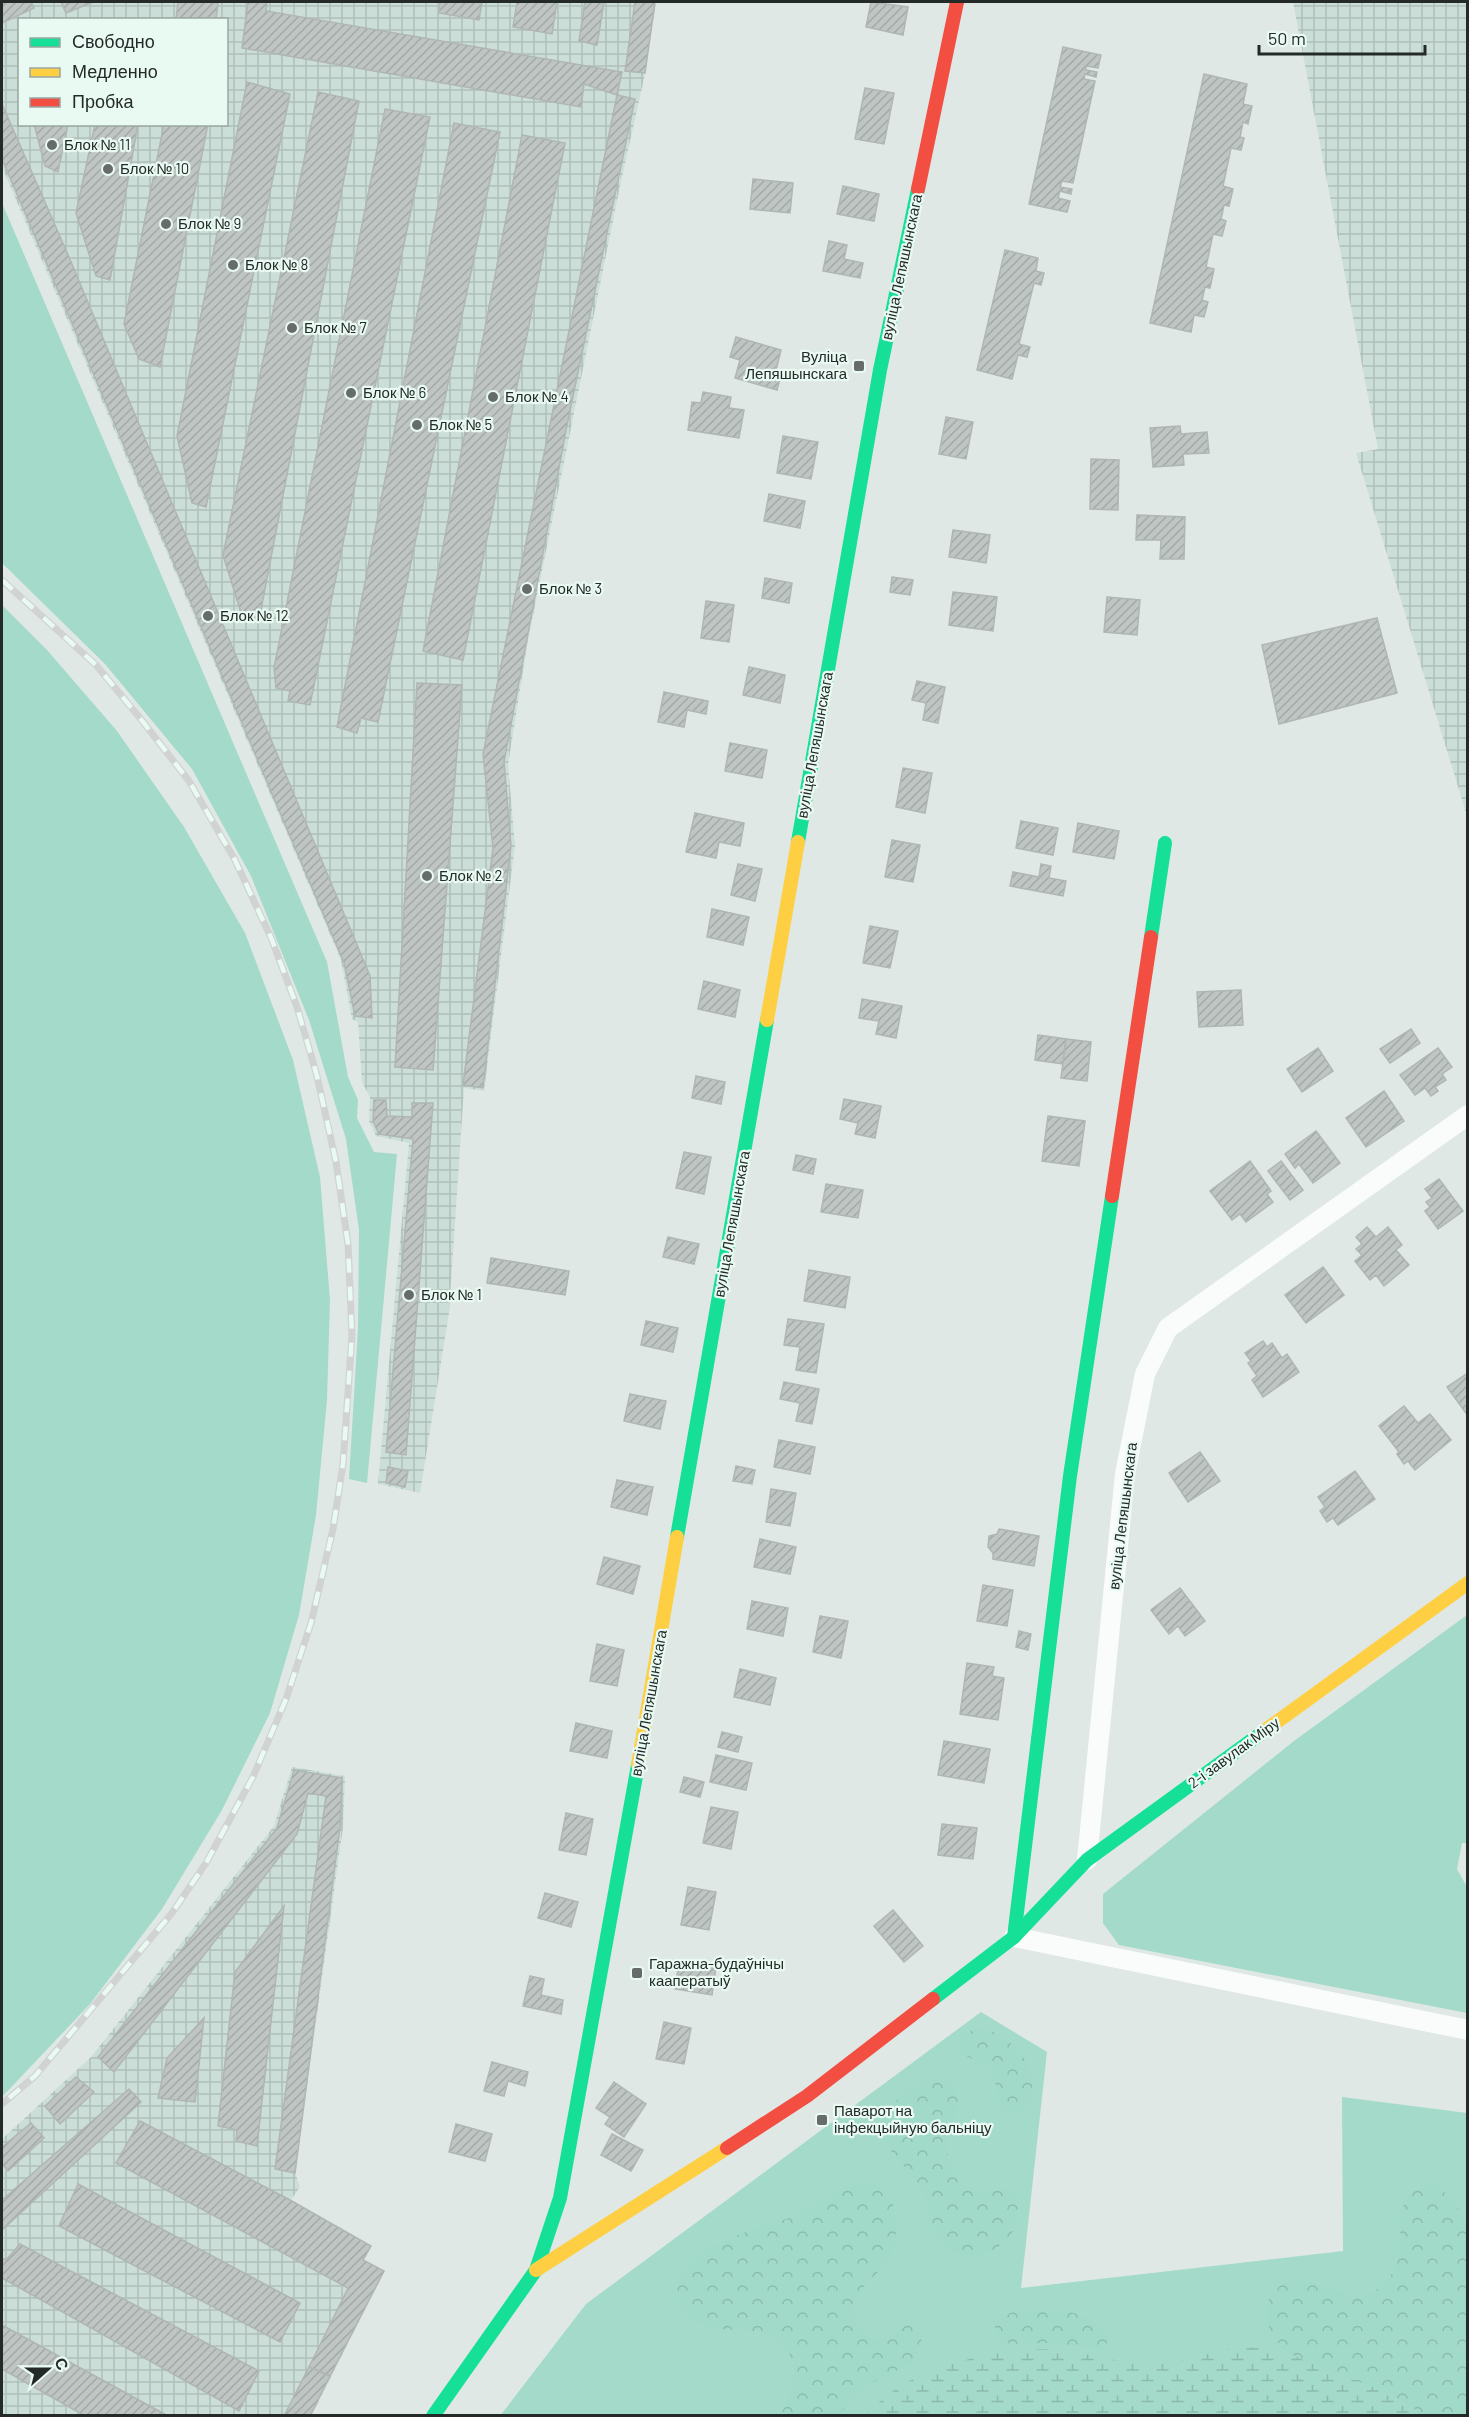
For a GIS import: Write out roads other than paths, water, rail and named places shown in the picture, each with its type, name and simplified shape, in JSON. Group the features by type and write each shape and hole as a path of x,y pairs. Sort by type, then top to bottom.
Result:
{"street":[{"name":"вуліца Лепяшынскага","path":"434,2415 536,2270 560,2198 601,1978 880,370 957,2"},
{"path":"1165,843 1070,1476 1014,1937 1467,2030"},
{"name":"вуліца Лепяшынскага","path":"1087,1860 1125,1474 1145,1374 1168,1328 1467,1115"},
{"name":"2-і завулак Міру","path":"536,2270 807,2096 1014,1937 1087,1860 1467,1583"}],"railway":[{"path":"2,580 96,665 189,781 235,860 272,940 297,1007 317,1076 336,1162 348,1244 352,1335 343,1464 333,1529 311,1623 286,1699 253,1777 206,1863 172,1913 35,2076 2,2104"}],"place":[{"name":"Блок № 11","path":"52,145"},
{"name":"Блок № 10","path":"108,169"},
{"name":"Блок № 9","path":"166,224"},
{"name":"Блок № 8","path":"233,265"},
{"name":"Блок № 7","path":"292,328"},
{"name":"Вуліца Лепяшынскага","path":"859,366"},
{"name":"Блок № 6","path":"351,393"},
{"name":"Блок № 4","path":"493,397"},
{"name":"Блок № 5","path":"417,425"},
{"name":"Блок № 3","path":"527,589"},
{"name":"Блок № 12","path":"208,616"},
{"name":"Блок № 2","path":"427,876"},
{"name":"Блок № 1","path":"409,1295"},
{"name":"Гаражна-будаўнічы кааператыў","path":"637,1973"},
{"name":"Паварот на інфекцыйную бальніцу","path":"822,2120"}]}
